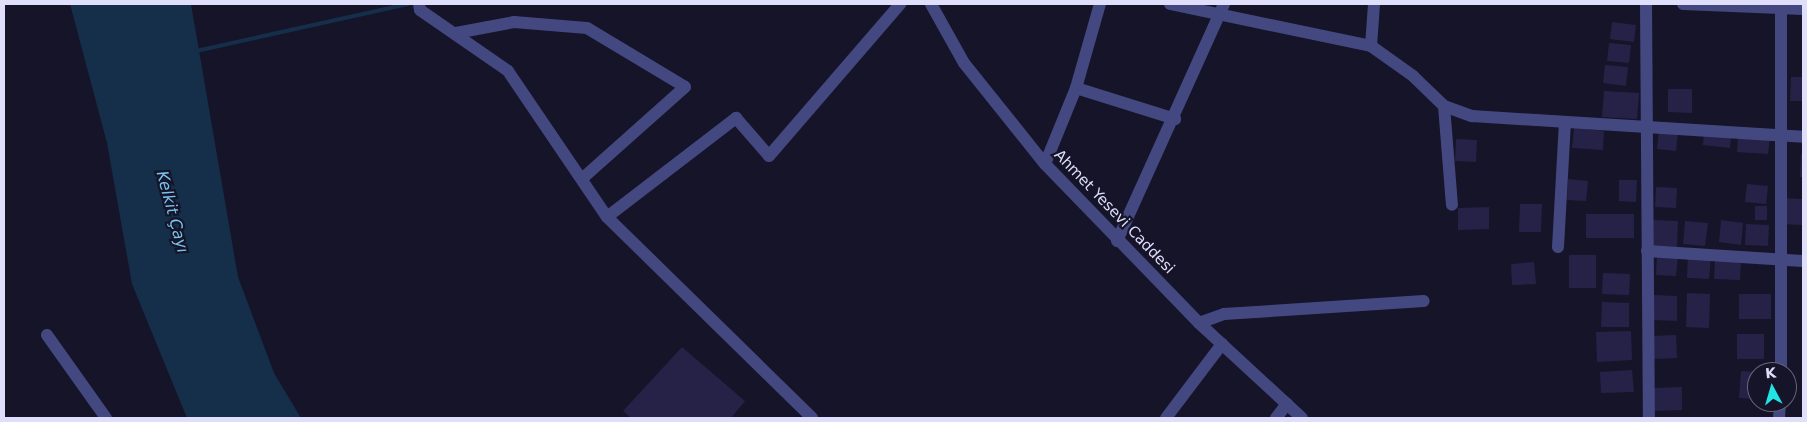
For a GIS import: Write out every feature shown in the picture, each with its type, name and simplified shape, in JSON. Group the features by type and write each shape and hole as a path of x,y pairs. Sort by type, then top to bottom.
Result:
{"street":[{"path":"607,217 736,118 769,156 900,4"},
{"name":"Ahmet Yesevi Caddesi","path":"931,4 970,70 1045,164 1199,323 1302,418"},
{"path":"1045,164 1076,88 1100,4"},
{"path":"1170,4 1222,9 1371,46 1413,76 1444,106 1472,116 1803,137"},
{"path":"1371,46 1374,4"},
{"path":"1646,4 1649,418"},
{"path":"1683,4 1781,6 1803,9"},
{"path":"1781,6 1778,135 1781,362"},
{"path":"420,7 508,71 583,178 607,217 812,418"},
{"path":"1117,240 1175,119 1222,9"},
{"path":"456,33 514,22 587,28 685,88 583,178"},
{"path":"1076,88 1175,119"},
{"path":"1444,106 1452,205"},
{"path":"1558,247 1565,122"},
{"path":"1647,252 1779,257 1803,261"},
{"path":"1199,323 1224,314 1424,301"},
{"path":"47,336 106,418"},
{"path":"1166,418 1222,344"},
{"path":"1276,418 1287,404"}],"water":[{"name":"Kelkit Çayı","path":"70,4 191,4 238,277 274,373 301,418 187,418 132,284 107,143"}],"building":[{"path":"1612,22 1636,25 1634,42 1610,39"},
{"path":"1609,43 1631,45 1629,63 1607,61"},
{"path":"1605,65 1628,67 1626,86 1603,83"},
{"path":"1791,77 1803,77 1803,101 1790,101"},
{"path":"1668,89 1692,89 1692,113 1668,112"},
{"path":"1604,91 1639,93 1637,119 1602,117"},
{"path":"1574,128 1604,131 1603,150 1572,148"},
{"path":"1659,130 1678,132 1676,151 1657,149"},
{"path":"1704,133 1731,136 1730,148 1703,145"},
{"path":"1738,135 1770,138 1768,154 1737,152"},
{"path":"1456,139 1477,140 1476,162 1455,161"},
{"path":"1801,154 1803,154 1803,177 1800,177"},
{"path":"1568,179 1588,181 1586,201 1567,200"},
{"path":"1619,180 1637,180 1636,202 1619,201"},
{"path":"1747,184 1768,186 1766,204 1745,202"},
{"path":"1656,187 1677,188 1676,208 1655,207"},
{"path":"1783,198 1803,199 1803,225 1782,224"},
{"path":"1520,204 1542,204 1541,232 1519,232"},
{"path":"1755,206 1767,206 1767,220 1755,220"},
{"path":"1489,207 1489,229 1458,230 1458,208"},
{"path":"1586,214 1634,214 1634,238 1586,238"},
{"path":"1653,220 1678,221 1677,247 1651,246"},
{"path":"1721,220 1743,223 1741,245 1719,242"},
{"path":"1685,221 1708,223 1705,246 1683,244"},
{"path":"1746,224 1769,225 1768,246 1745,245"},
{"path":"1569,255 1596,255 1596,288 1569,288"},
{"path":"1657,255 1678,256 1676,276 1656,275"},
{"path":"1688,256 1711,257 1709,279 1687,278"},
{"path":"1715,259 1741,260 1740,280 1714,279"},
{"path":"1534,262 1536,284 1512,285 1511,264"},
{"path":"1603,273 1630,274 1629,295 1602,294"},
{"path":"1687,293 1710,294 1709,328 1686,327"},
{"path":"1739,294 1771,294 1771,319 1739,319"},
{"path":"1653,295 1677,296 1677,321 1653,320"},
{"path":"1602,302 1629,303 1629,327 1601,327"},
{"path":"1631,331 1632,360 1597,362 1596,332"},
{"path":"1737,334 1764,334 1764,359 1737,359"},
{"path":"1676,335 1677,358 1652,359 1651,336"},
{"path":"682,347 745,401 731,418 631,418 623,411"},
{"path":"1632,370 1634,392 1601,393 1600,372"},
{"path":"1741,371 1747,371 1747,398 1739,398"},
{"path":"1682,387 1682,410 1653,411 1653,388"}],"waterway":[{"path":"196,51 408,4"}]}
